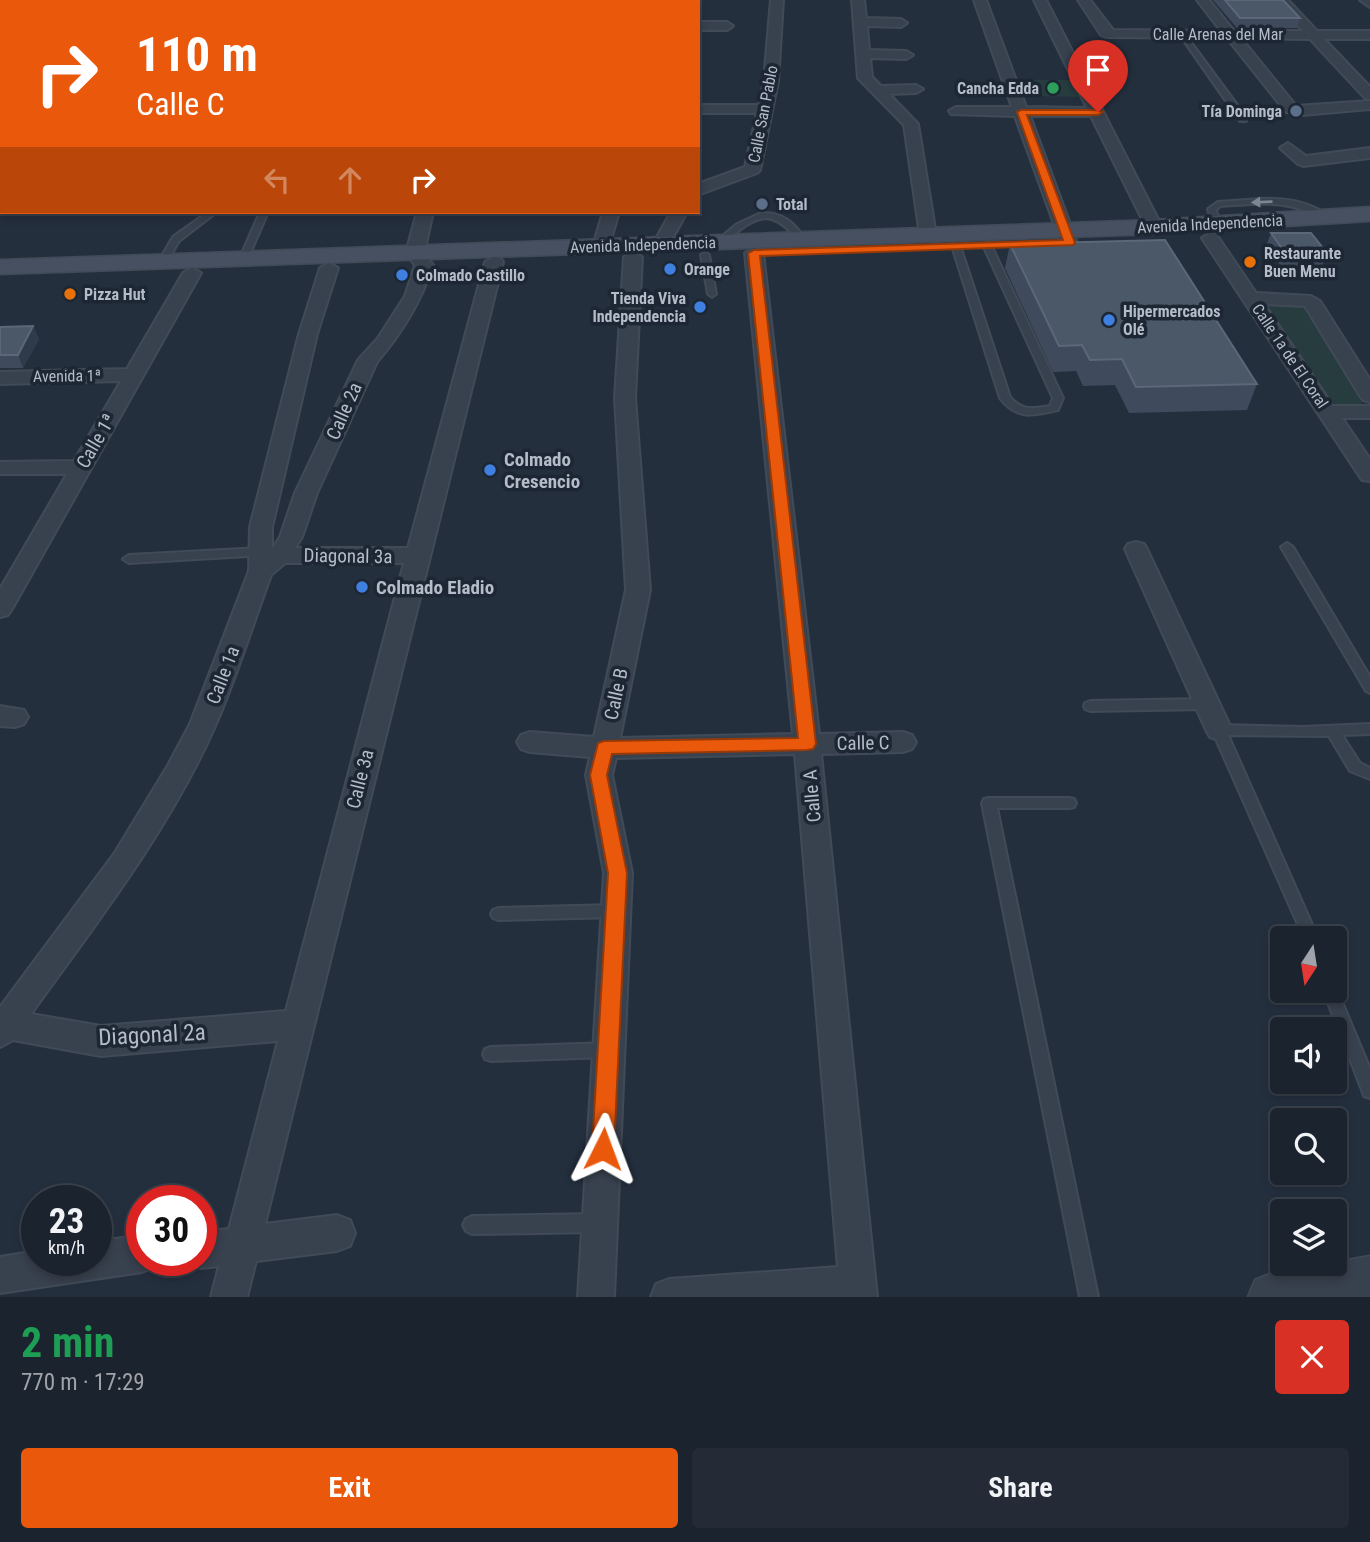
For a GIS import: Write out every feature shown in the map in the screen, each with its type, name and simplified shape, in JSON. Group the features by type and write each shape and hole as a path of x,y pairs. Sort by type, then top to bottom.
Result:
{"main road":[{"name":"Avenida Independencia","path":"0,267 244,258 494,262 633,257 714,251 802,240 956,246 992,254 1067,237 1154,227 1213,231 1370,214"},
{"name":"Avenida Independencia","path":"0,280 330,268 601,246 661,244 754,253 928,235 1067,237 1370,227"}],"street":[{"name":"Calle San Pablo","path":"700,189 752,170 766,110 775,51 777,0"},
{"path":"858,0 865,78 911,124 928,235"},
{"path":"980,0 1067,237"},
{"path":"1040,0 1154,227"},
{"name":"Calle Arenas del Mar","path":"1084,0 1108,33 1370,35"},
{"path":"1203,0 1233,34 1288,107 1302,111 1370,105"},
{"path":"1281,0 1370,95"},
{"path":"859,22 901,23"},
{"path":"700,26 727,26"},
{"path":"861,54 905,55"},
{"path":"875,90 916,89"},
{"path":"700,109 766,110"},
{"path":"956,111 1098,112"},
{"path":"1288,148 1303,160 1370,153"},
{"name":"Calle 2a","path":"267,560 291,537 306,493 368,360 403,316 414,296 425,214"},
{"path":"601,246 610,214"},
{"path":"661,244 678,214"},
{"name":"Calle 1a de El Coral","path":"1213,231 1251,298 1370,475"},
{"name":"Calle A","path":"754,253 807,744 858,1291"},
{"name":"Calle B","path":"596,1297 618,873 598,775 639,590 625,398 633,257"},
{"name":"Calle 3a","path":"229,1297 494,262"},
{"name":"Calle 1a","path":"4,1028 46,966 124,862 177,774 208,713 267,560 261,527 308,334 330,268"},
{"name":"Calle 1ª","path":"0,608 10,576 82,467 192,273"},
{"path":"1251,298 1311,301 1370,396"},
{"name":"Avenida 1ª","path":"0,378 134,375"},
{"path":"1328,412 1370,412"},
{"path":"0,468 82,467"},
{"path":"1136,550 1219,730"},
{"name":"Diagonal 3a","path":"267,560 337,554 404,557 417,555"},
{"name":"Calle C","path":"530,742 604,748 903,742"},
{"name":"Diagonal 2a","path":"4,1028 101,1041 297,1025"},
{"path":"217,1249 337,1233"},
{"path":"0,1275 21,1272"},
{"path":"1272,1297 1370,1279"},
{"path":"669,1297 858,1291"}],"lane":[{"path":"1182,34 1243,119"},
{"path":"163,261 176,239 210,214"},
{"path":"244,258 263,214"},
{"path":"956,246 1005,398 1013,409 1020,412 1054,408 1058,398 992,254"},
{"path":"712,294 714,251"},
{"path":"992,254 1010,263"},
{"path":"1287,547 1370,688"},
{"path":"129,559 267,560"},
{"path":"1090,706 1207,704"},
{"path":"1306,926 1219,730 1370,729"},
{"path":"1332,730 1355,767 1370,774"},
{"path":"1069,803 989,803 1089,1297"},
{"path":"498,914 615,911"},
{"path":"1336,1003 1370,1090"},
{"path":"491,1054 608,1050"},
{"path":"472,1225 600,1223"}],"green space":[{"name":"Cancha Edda","path":"1021,80 1079,80 1086,97 1027,96"},
{"path":"1261,303 1300,303 1304,306 1363,405 1343,407 1331,402"}],"building":[{"path":"1225,0 1283,0 1300,18 1240,18"},
{"path":"1271,233 1311,233 1327,253 1286,254"},
{"name":"Hipermercados Olé","path":"1165,240 1257,384 1136,387 1122,359 1090,360 1082,345 1059,346 1010,244"},
{"path":"33,326 18,355 0,355 0,327"}],"place":[{"name":"Cancha Edda","path":"1053,88"},
{"name":"Tía Dominga","path":"1296,111"},
{"name":"Total","path":"762,204"},
{"name":"Restaurante Buen Menu","path":"1250,262"},
{"name":"Orange","path":"670,269"},
{"name":"Colmado Castillo","path":"402,275"},
{"name":"Pizza Hut","path":"70,294"},
{"name":"Tienda Viva Independencia","path":"700,307"},
{"name":"Hipermercados Olé","path":"1109,320"},
{"name":"Colmado Cresencio","path":"490,470"},
{"name":"Colmado Eladio","path":"362,587"}],"route":[{"path":"603,1149 618,873 598,775 604,748 807,744 754,253 1069,243 1021,112 1098,112"}]}
